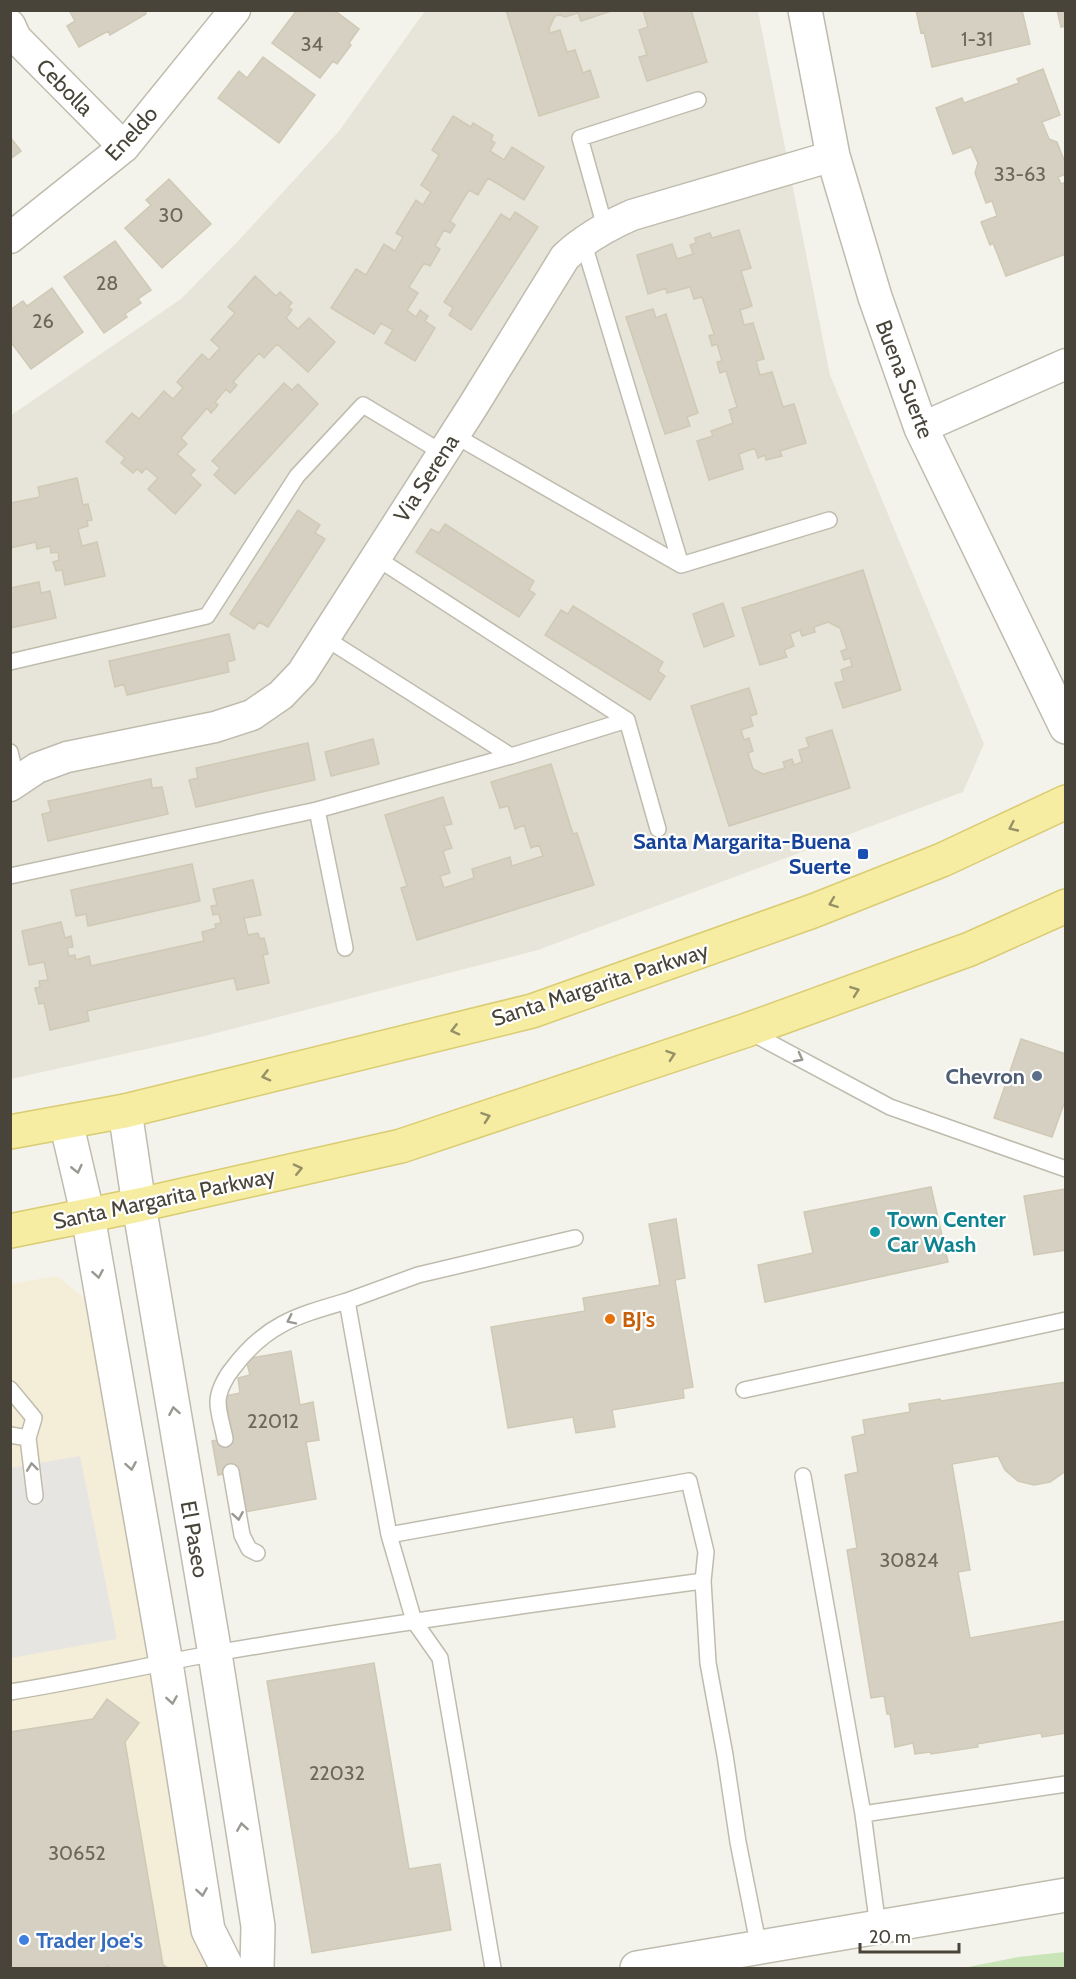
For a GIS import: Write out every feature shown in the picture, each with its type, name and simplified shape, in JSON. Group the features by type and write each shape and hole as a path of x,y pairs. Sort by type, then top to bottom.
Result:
{"main road":[{"name":"Santa Margarita Parkway","path":"10,1131 125,1111 532,1011 813,911 942,860 1065,802"},
{"name":"Santa Margarita Parkway","path":"10,1231 139,1205 401,1146 747,1030 970,949 1065,906"}],"street":[{"name":"Eneldo","path":"10,238 124,147 235,10"},
{"name":"Buena Suerte","path":"805,10 833,156 875,297 921,428 1065,727"},
{"name":"Cebolla","path":"10,25 16,38 124,147"},
{"name":"Via Serena","path":"14,784 37,768 67,756 215,727 252,715 281,695 295,680 325,638 565,256 594,234 632,215 833,156"},
{"path":"921,428 1065,364"},
{"name":"El Paseo","path":"125,1111 258,1926 256,1968"},
{"path":"66,1122 87,1216 166,1664 208,1930 227,1968"},
{"path":"637,1968 1065,1895"}],"lane":[{"path":"681,566 594,234 580,138 698,100"},
{"path":"10,662 207,616 297,476 363,405 448,444 681,566 830,520"},
{"path":"375,557 627,720 658,829"},
{"path":"325,638 511,756"},
{"path":"10,876 317,810 511,756 627,720"},
{"path":"10,752 14,784"},
{"path":"317,810 345,948"},
{"path":"747,1030 890,1107 1065,1169"},
{"path":"225,1439 218,1400 227,1376 243,1354 267,1331 303,1314 347,1301 418,1275 575,1238"},
{"path":"347,1301 389,1535 414,1621 440,1658 493,1968"},
{"path":"744,1390 1065,1320"},
{"path":"10,1389 34,1418 28,1438 35,1496"},
{"path":"10,1435 28,1438"},
{"path":"231,1472 242,1535 249,1549 257,1553"},
{"path":"803,1476 863,1814 878,1927"},
{"path":"389,1535 690,1481 706,1552 703,1581 708,1663 738,1842 759,1948"},
{"path":"10,1692 215,1654 414,1621 703,1581"},
{"path":"863,1814 1065,1784"}],"shaded area":[{"path":"425,11 758,11 830,375 984,744 963,792 538,950 205,1036 11,1079 10,416 181,299 239,240 339,131"},
{"path":"57,1276 94,1306 215,1968 11,1968 11,1284"},
{"path":"80,1456 117,1639 11,1658 11,1468"}],"green space":[{"path":"1065,1952 1065,1968 963,1968 1018,1957"}],"building":[{"path":"69,10 145,10 146,14 110,35 108,31 79,47 67,26 75,21"},
{"path":"297,10 334,10 359,29 337,64 333,61 320,78 272,43"},
{"path":"506,10 614,10 581,21 578,13 565,17 555,16 549,29 550,33 560,30 567,52 575,50 583,73 590,70 599,97 539,116"},
{"path":"643,10 691,10 707,62 647,81 639,57 647,55 639,30 648,27"},
{"path":"916,10 1022,10 1030,44 932,67"},
{"path":"1057,10 1066,10 1066,26 1061,27"},
{"path":"263,57 315,95 279,143 218,98 239,71 247,78"},
{"path":"1043,69 1060,115 1042,122 1049,139 1057,142 1066,165 1066,174 1058,177 1061,184 1064,183 1066,186 1066,254 1006,276 993,243 990,245 981,222 997,216 992,201 986,203 975,173 978,163 971,147 953,154 936,108 962,98 964,103 1019,83 1017,79"},
{"path":"453,116 471,127 473,123 493,135 491,140 495,143 490,151 504,160 512,147 544,167 524,200 488,178 478,195 469,190 450,221 455,225 450,233 444,230 435,246 440,249 430,266 424,263 409,287 418,293 407,310 416,317 420,310 428,316 425,321 435,328 415,361 385,343 393,330 381,323 374,334 331,308 356,269 366,275 384,244 395,251 403,237 396,233 416,200 423,205 431,192 421,185 439,155 432,150"},
{"path":"10,137 21,151 10,159"},
{"path":"169,179 211,224 162,268 125,228 151,205 146,200"},
{"path":"515,212 538,227 471,330 449,315 453,308 444,302 501,214 510,220"},
{"path":"739,230 751,268 741,271 752,306 740,310 744,325 753,323 764,359 756,361 760,375 772,372 783,407 794,404 806,443 780,451 782,456 766,460 765,455 758,458 755,448 739,454 743,469 709,480 697,441 713,436 711,431 733,423 729,410 737,407 726,371 720,373 717,362 722,361 717,344 712,346 709,336 714,334 702,297 694,299 690,287 667,293 666,288 648,294 637,255 672,244 677,259 693,254 690,245 696,243 695,238 710,233 712,238"},
{"path":"115,241 151,290 138,299 141,303 125,314 127,317 104,333 64,277"},
{"path":"255,276 276,296 280,292 292,303 288,307 292,310 286,318 298,329 309,318 335,342 308,372 277,344 264,358 259,353 233,382 237,385 230,393 226,389 215,402 218,405 211,413 207,408 181,438 187,444 177,454 195,470 190,475 201,485 175,514 148,489 158,478 146,468 142,473 137,469 133,473 121,463 125,458 106,442 132,413 139,419 164,391 173,399 183,388 177,382 202,354 209,360 220,348 211,340 235,313 228,307"},
{"path":"52,288 83,332 31,369 10,341 10,310 23,301 27,306"},
{"path":"653,309 656,318 666,314 698,413 687,417 690,426 665,434 626,317"},
{"path":"284,383 292,390 298,384 318,404 235,494 214,475 220,468 212,461"},
{"path":"77,478 83,505 88,504 92,520 87,521 88,526 78,529 82,546 97,542 105,576 65,585 62,570 56,571 53,562 59,560 58,552 51,553 50,546 37,549 36,542 10,548 10,503 40,497 38,487"},
{"path":"298,510 320,525 315,533 325,539 268,627 259,622 254,629 230,614"},
{"path":"445,524 534,581 529,590 535,594 519,617 416,552 431,529 439,533"},
{"path":"863,570 901,690 843,708 835,683 844,681 841,670 852,666 850,658 844,660 841,651 847,649 840,628 828,622 814,627 815,632 802,636 800,630 790,634 794,646 784,650 787,657 760,665 742,608"},
{"path":"39,582 41,593 50,591 56,618 10,628 10,588"},
{"path":"723,603 734,636 704,647 693,614"},
{"path":"573,606 663,662 658,671 665,676 650,700 545,635 561,610 568,614"},
{"path":"229,634 235,660 227,662 229,672 127,695 124,684 115,687 109,661"},
{"path":"749,688 757,714 750,716 753,726 741,730 744,740 749,738 753,751 748,753 753,769 763,774 785,768 783,762 792,759 794,765 802,762 799,750 809,747 806,738 832,730 850,788 729,826 691,706"},
{"path":"373,739 379,764 331,776 325,752"},
{"path":"308,743 315,780 196,807 189,780 198,778 196,768"},
{"path":"551,764 573,834 577,833 594,885 417,940 401,888 407,886 385,815 443,797 452,824 444,826 452,848 443,851 450,873 440,876 444,888 474,878 472,869 510,857 512,866 543,856 539,845 531,848 524,825 515,829 508,806 500,808 491,782"},
{"path":"151,779 152,788 162,787 168,814 48,841 42,814 51,812 48,801"},
{"path":"192,864 200,901 88,926 86,914 76,916 71,890"},
{"path":"253,880 261,915 244,918 248,935 258,933 260,939 264,938 268,954 263,955 269,983 237,990 234,978 87,1011 89,1021 50,1030 44,1003 39,1004 35,988 40,987 39,981 48,980 44,962 29,965 22,931 61,922 65,938 71,936 73,947 67,948 69,956 75,955 76,960 89,956 91,966 204,941 202,932 216,928 215,924 221,923 219,914 213,915 211,906 217,905 213,889"},
{"name":"Chevron","path":"1021,1039 1066,1054 1066,1098 1052,1137 994,1118"},
{"name":"Town Center Car Wash","path":"931,1187 948,1262 765,1302 758,1265 813,1253 804,1212"},
{"path":"1066,1189 1066,1250 1034,1255 1024,1196"},
{"name":"BJ's","path":"676,1219 685,1278 675,1280 693,1387 683,1389 684,1398 612,1410 615,1427 576,1433 573,1417 508,1428 491,1327 585,1311 583,1298 660,1285 649,1224"},
{"path":"291,1351 300,1405 313,1402 319,1440 306,1442 316,1499 245,1512 237,1471 218,1475 212,1441 233,1438 225,1396 240,1393 238,1378 250,1375 246,1359"},
{"path":"1066,1382 1066,1469 1063,1473 1050,1482 1034,1485 1018,1481 1005,1470 998,1456 952,1464 970,1570 958,1572 970,1638 1066,1621 1066,1733 1042,1737 1041,1733 977,1744 978,1747 931,1754 930,1752 915,1754 913,1743 895,1747 890,1714 887,1714 884,1696 871,1698 847,1550 857,1548 845,1475 858,1472 852,1437 865,1434 863,1420 910,1412 909,1404"},
{"path":"374,1663 409,1869 440,1864 451,1930 312,1953 267,1681"},
{"path":"107,1699 139,1723 125,1742 163,1965 168,1968 111,1968 107,1965 105,1968 10,1968 10,1732 93,1719"}],"place":[{"name":"Santa Margarita-Buena Suerte","path":"863,854"},
{"name":"Chevron","path":"1037,1076"},
{"name":"Town Center Car Wash","path":"875,1232"},
{"name":"BJ's","path":"610,1319"},
{"name":"Trader Joe's","path":"24,1940"}]}
